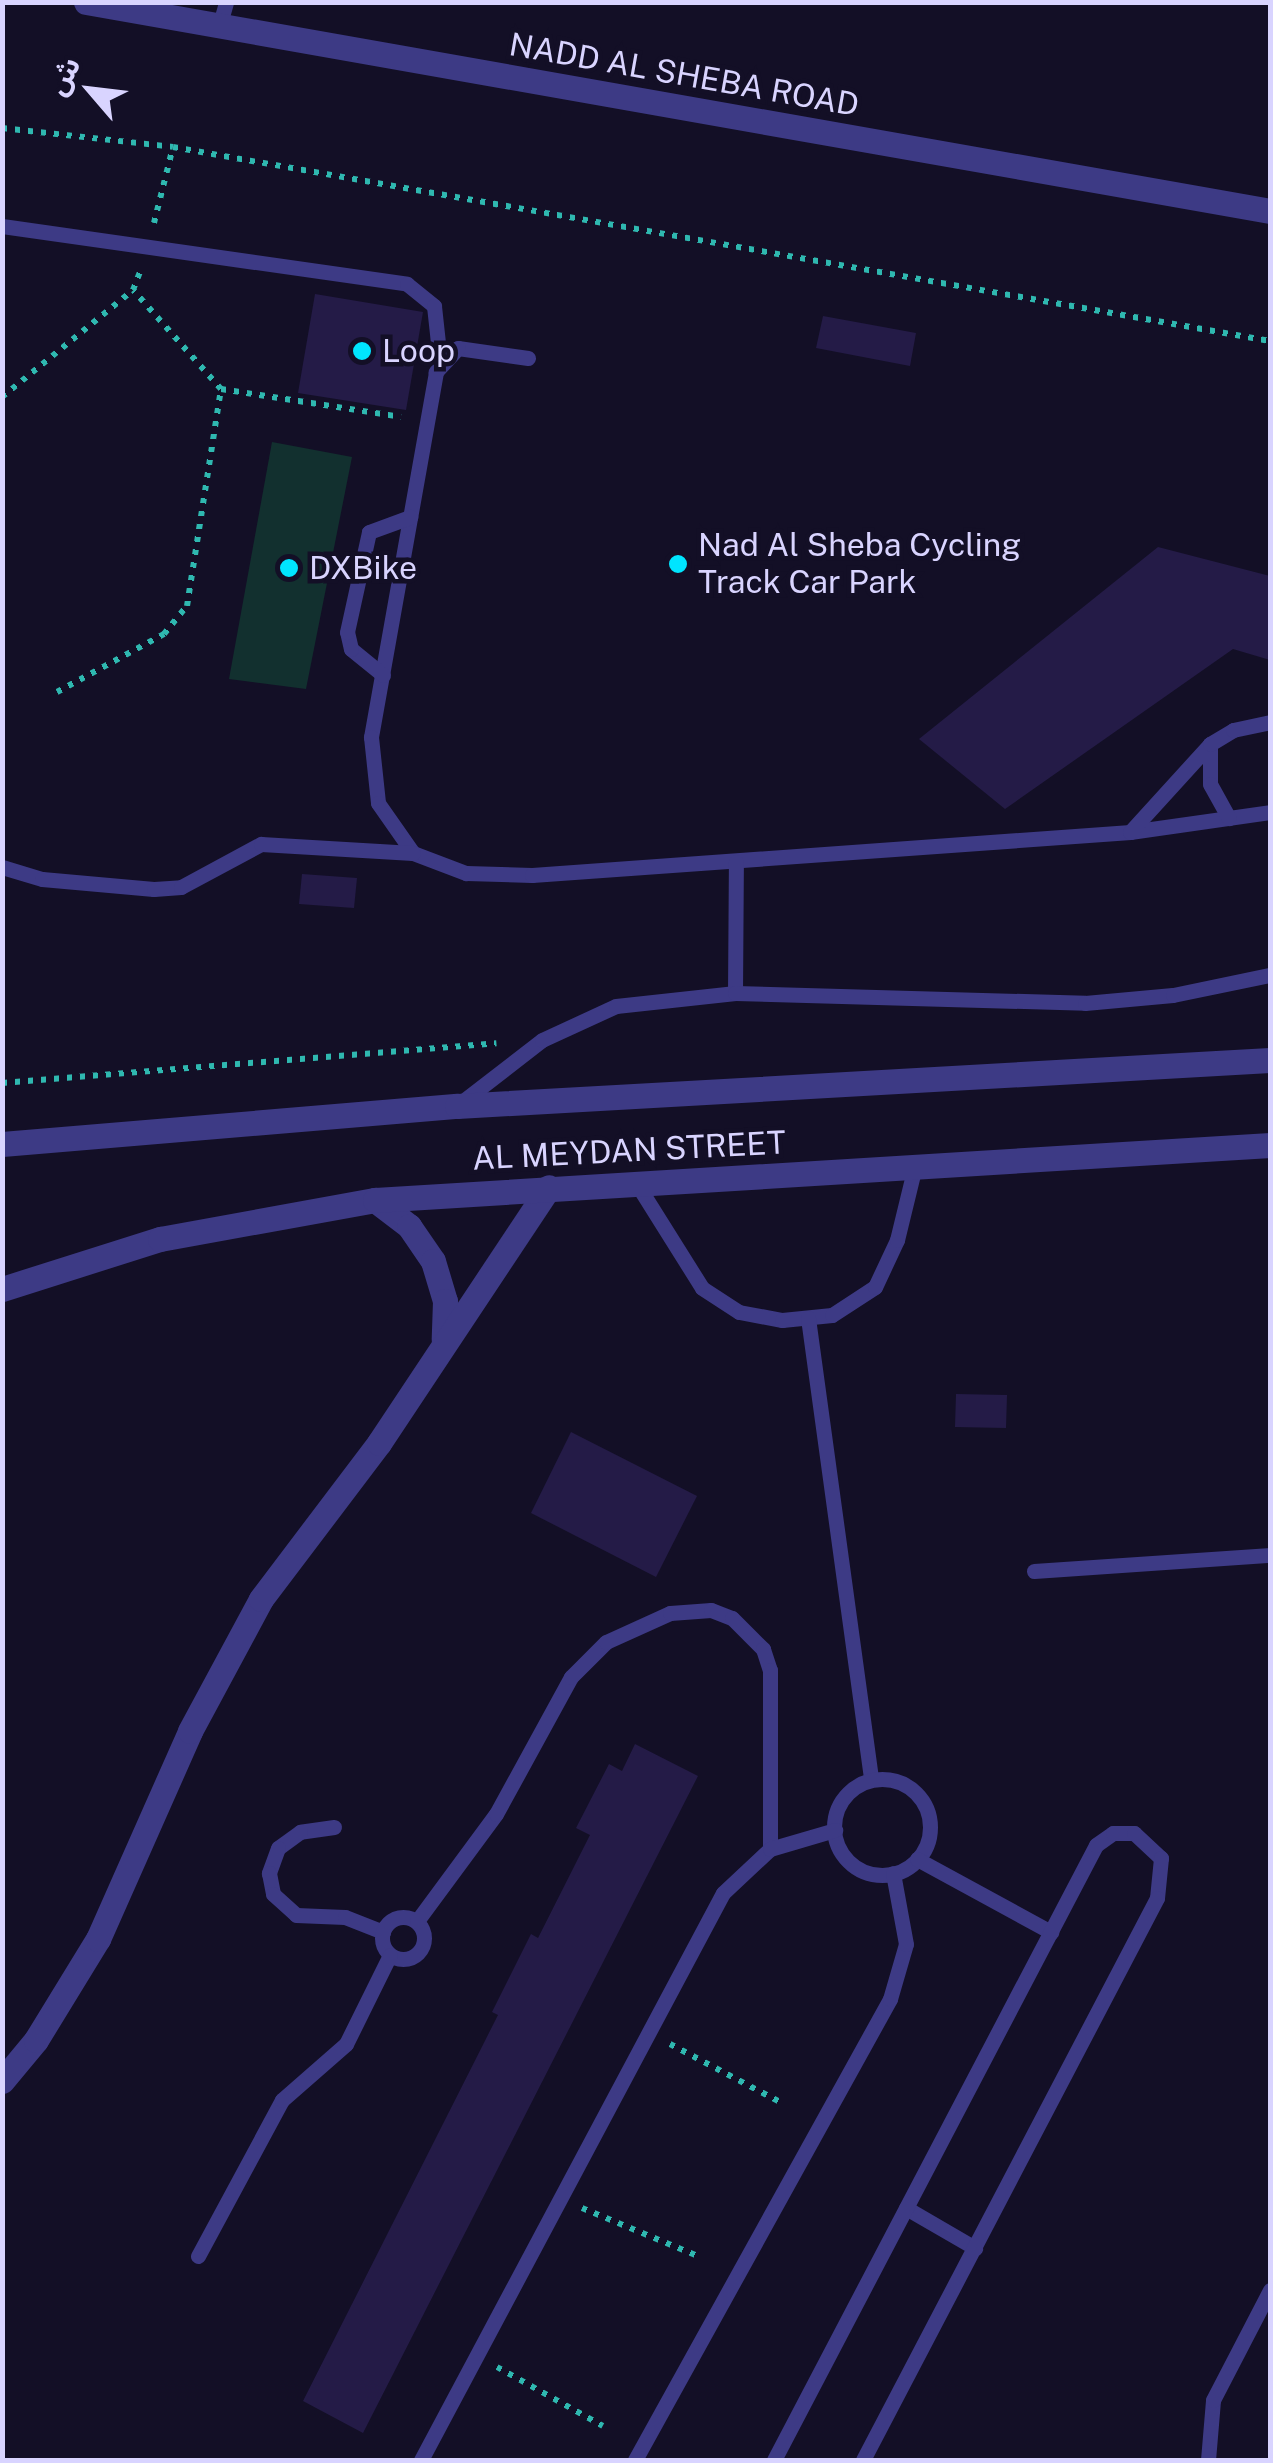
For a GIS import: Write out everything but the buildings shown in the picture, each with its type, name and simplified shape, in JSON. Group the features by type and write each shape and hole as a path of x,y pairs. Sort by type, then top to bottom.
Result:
{"street":[{"name":"NADD AL SHEBA ROAD","path":"86,2 223,14 1270,211"},
{"name":"AL MEYDAN STREET","path":"2,1144 457,1106 1270,1060"},
{"name":"AL MEYDAN STREET","path":"2,1289 160,1239 375,1200 634,1180 914,1170 1270,1145"},
{"path":"2,2081 70,1991 98,1939 190,1731 252,1615 444,1344 549,1186"},
{"path":"375,1200 408,1226 433,1261 445,1301 444,1344"}],"lane":[{"path":"2,226 418,288 434,306 440,361 383,674 370,771 378,804 413,853"},
{"path":"440,361 470,346 528,358"},
{"path":"383,674 351,649 347,632 369,532 410,517"},
{"path":"1130,832 1210,744 1233,730 1270,722"},
{"path":"1210,744 1210,784 1229,818"},
{"path":"2,867 42,879 154,890 181,887 260,844 413,853 466,873 494,875 736,862 1130,832 1270,812"},
{"path":"735,993 736,862"},
{"path":"457,1106 542,1040 616,1006 735,993 1085,1002 1173,995 1270,975"},
{"path":"634,1180 688,1271 719,1302 760,1318 808,1318 856,1304 874,1288 893,1253 914,1170"},
{"path":"808,1318 871,1780"},
{"path":"1034,1570 1270,1555"},
{"path":"417,1922 496,1814 571,1676 606,1642 670,1613 712,1610 732,1618 763,1650 770,1670 770,1850"},
{"path":"871,1780 904,1783 926,1807 928,1840 917,1859 893,1874 861,1870 848,1860 834,1830 844,1798 871,1780"},
{"path":"334,1827 300,1832 278,1848 269,1872 273,1894 296,1914 345,1917 383,1932"},
{"path":"421,2460 723,1893 770,1850 834,1830"},
{"path":"774,2460 1104,1837 1134,1833 1154,1846 1164,1870 1158,1898 863,2460"},
{"path":"917,1859 1051,1932"},
{"path":"635,2460 890,1999 906,1944 893,1874"},
{"path":"383,1932 402,1916 417,1922 425,1936 420,1952 405,1960 390,1954"},
{"path":"198,2256 282,2100 346,2044 390,1954 383,1932"},
{"path":"906,2208 976,2248"},
{"path":"1208,2460 1213,2400 1270,2290"}],"path":[{"path":"2,128 172,146 1270,341"},
{"path":"2,396 134,290 172,146"},
{"path":"134,290 222,389 427,421"},
{"path":"57,692 164,634 188,606 222,389"},
{"path":"2,1083 80,1072 542,1040"},
{"path":"649,2034 784,2104"},
{"path":"562,2200 698,2256"},
{"path":"478,2356 603,2426"}],"green space":[{"name":"DXBike","path":"272,442 352,457 306,689 229,679"}],"place":[{"name":"Loop","path":"362,351"},
{"name":"Nad Al Sheba Cycling Track Car Park","path":"678,564"},
{"name":"DXBike","path":"289,568"}]}
